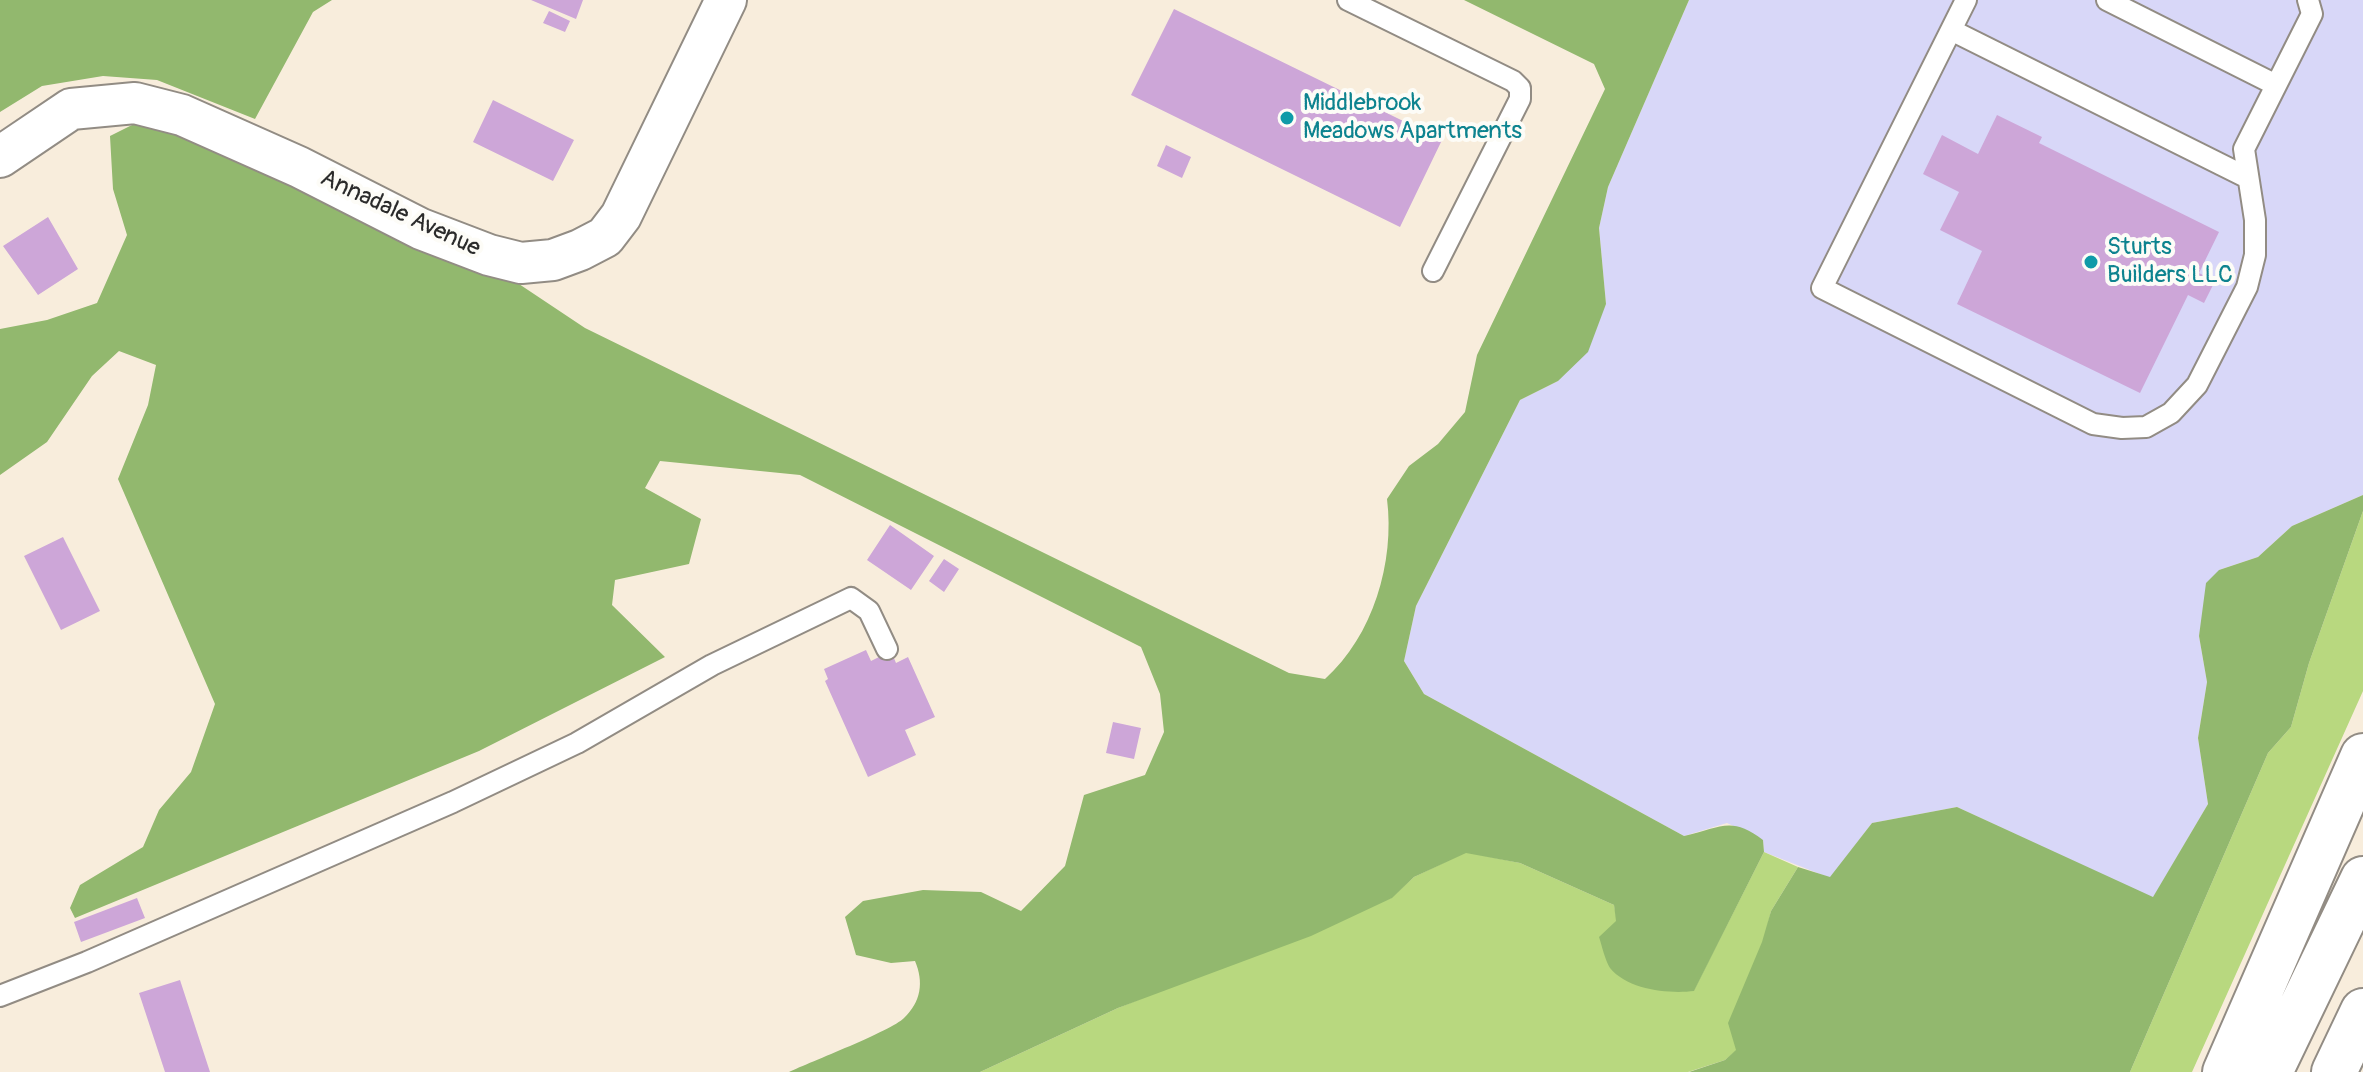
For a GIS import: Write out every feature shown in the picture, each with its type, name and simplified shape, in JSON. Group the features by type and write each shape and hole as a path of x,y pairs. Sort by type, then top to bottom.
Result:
{"highway":[{"path":"2225,1072 2363,756"},
{"path":"2270,1072 2363,879"},
{"path":"2334,1072 2363,1011"}],"street":[{"name":"Annadale Avenue","path":"0,157 71,109 135,103 182,115 455,243 521,263 553,260 605,237 621,216 726,0"}],"lane":[{"path":"1348,0 1513,81 1520,88 1520,99 1433,271"},
{"path":"1966,0 1822,288 2093,424 2122,428 2146,427 2171,413 2197,385 2247,287 2255,255 2255,220 2244,149 2312,14 2308,0"},
{"path":"2107,0 2276,85"},
{"path":"1951,30 2246,177"},
{"path":"0,996 87,962 466,795 577,743 712,665 851,598 869,611 887,649"}],"shaded area":[{"path":"1689,0 2363,0 2363,495 2292,526 2258,557 2219,570 2199,636 2207,682 2198,738 2208,804 2153,898 1957,807 1872,823 1830,878 1764,852 1763,840 1727,823 1684,836 1424,694 1404,661 1416,606 1520,400 1558,381 1606,304 1599,228 1608,187"}],"green space":[{"path":"0,0 332,0 313,12 255,119 157,80 103,76 42,86 0,112"},
{"path":"1464,0 1689,0 1608,187 1599,228 1606,304 1588,352 1558,381 1520,400 1416,606 1404,661 1424,694 1684,836 1716,827 1733,826 1752,832 1763,840 1764,852 1694,991 1661,991 1638,986 1610,968 1599,937 1616,921 1614,905 1520,863 1466,853 1414,877 1392,898 1311,936 1118,1008 980,1072 789,1072 896,1024 910,1012 917,998 920,984 915,961 891,963 856,955 845,917 863,901 923,890 981,892 1021,911 1065,866 1084,795 1145,775 1164,732 1160,694 1141,647 800,475 660,461 645,488 701,519 689,564 615,580 612,605 665,657 479,751 75,918 70,908 80,885 143,847 159,810 191,772 215,704 118,479 148,405 156,365 119,351 92,376 47,442 0,475 0,329 47,320 97,303 127,235 113,189 110,136 134,124 167,128 470,270 519,284 585,328 1289,673 1325,679 1356,642 1377,596 1387,548 1387,499 1409,466 1438,444 1465,412 1477,355 1605,89 1594,64"},
{"path":"2363,495 2363,511 2309,663 2291,727 2268,753 2130,1072 1689,1072 1725,1060 1736,1050 1728,1023 1762,942 1771,911 1798,867 1830,877 1872,823 1957,807 2153,897 2208,804 2198,738 2207,682 2199,636 2206,583 2219,570 2258,557 2292,526"},
{"path":"2363,511 2363,691 2192,1072 2130,1072 2268,753 2291,727 2309,663"},
{"path":"1466,852 1520,863 1614,905 1617,921 1694,990 1764,852 1798,867 1771,911 1737,1050 1725,1060 1688,1072 980,1072 1118,1008 1391,898 1414,877"}],"building":[{"path":"531,0 583,0 576,19"},
{"name":"Middlebrook Meadows Apartments","path":"1174,9 1442,140 1400,227 1131,95"},
{"path":"549,11 570,21 565,32 543,23"},
{"path":"493,100 574,140 553,181 473,142"},
{"name":"Sturts Builders LLC","path":"1997,115 2042,137 2039,143 2219,232 2199,273 2215,281 2204,303 2188,295 2140,393 1957,304 1982,251 1940,230 1959,192 1923,174 1942,135 1978,154"},
{"path":"1166,145 1191,157 1182,178 1157,166"},
{"path":"48,217 78,269 38,295 3,246"},
{"path":"890,525 934,556 911,590 867,560"},
{"path":"63,537 100,611 61,630 24,556"},
{"path":"944,559 959,569 944,592 929,581"},
{"path":"866,650 871,661 891,651 896,663 908,657 935,717 905,730 916,755 868,777 825,681 828,679 824,669"},
{"path":"1113,722 1141,728 1134,759 1106,753"},
{"path":"137,898 145,918 81,942 74,922"},
{"path":"180,980 210,1072 165,1072 139,993"}],"place":[{"name":"Middlebrook Meadows Apartments","path":"1287,118"},
{"name":"Sturts Builders LLC","path":"2091,262"}]}
